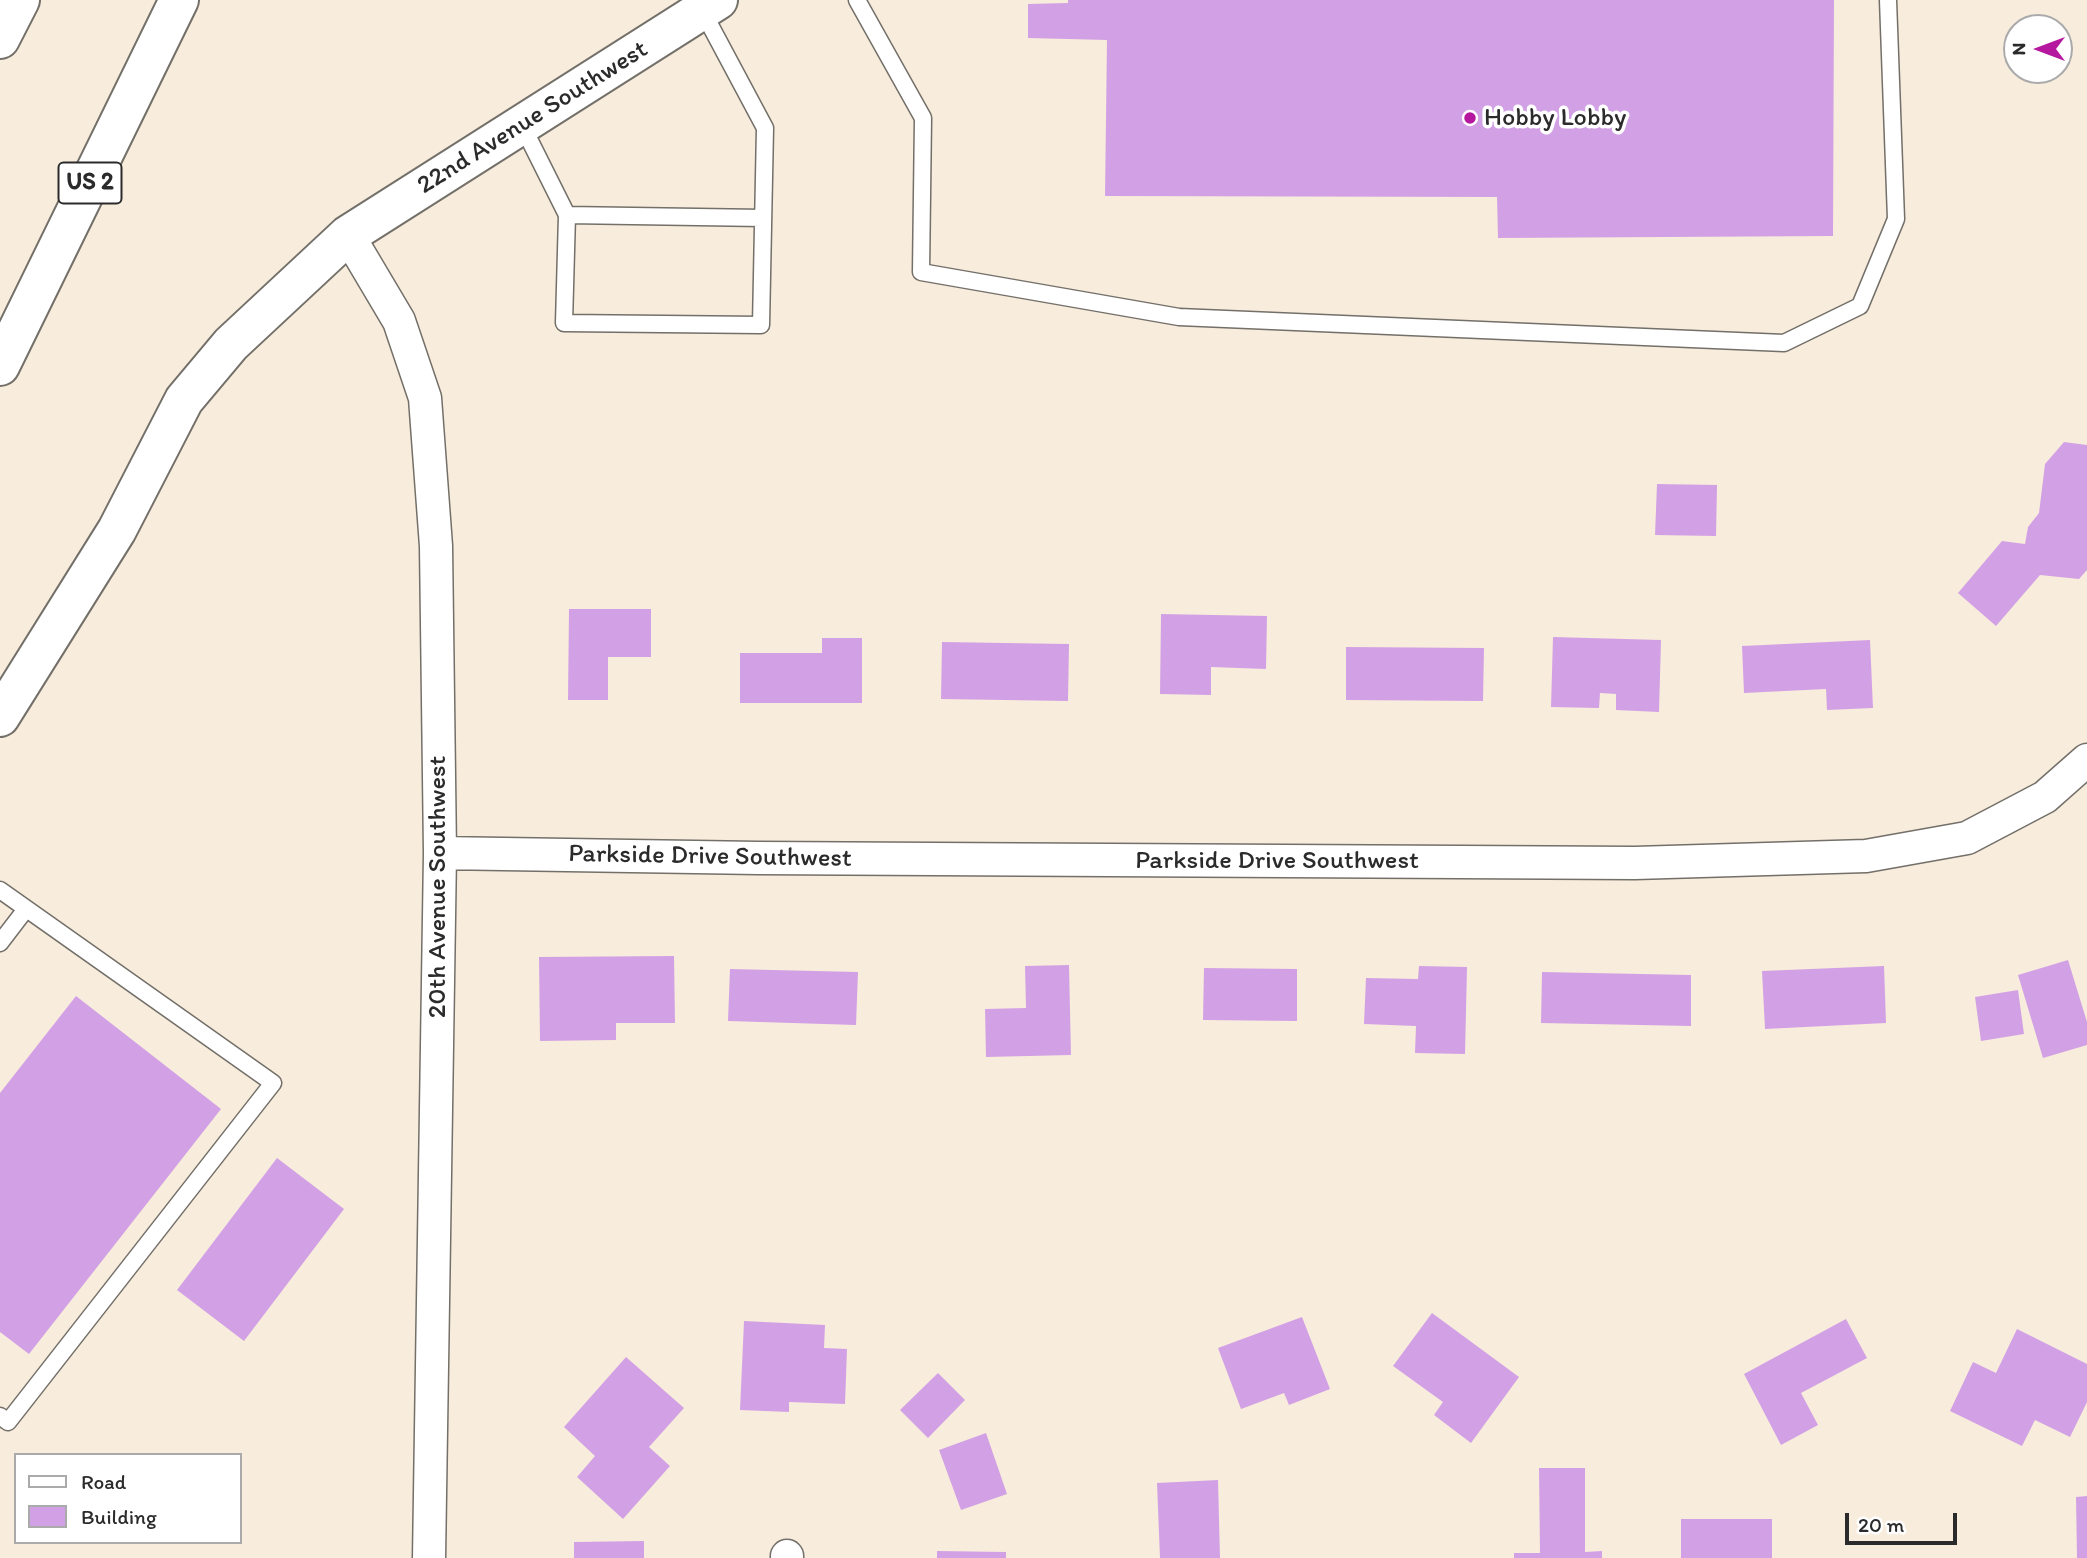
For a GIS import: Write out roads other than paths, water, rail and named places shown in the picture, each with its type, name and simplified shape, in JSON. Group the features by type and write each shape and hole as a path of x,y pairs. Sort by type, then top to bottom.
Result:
{"main road":[{"path":"0,39 20,0"},
{"name":"US 2","path":"0,366 179,0"},
{"name":"22nd Avenue Southwest","path":"0,717 117,530 184,400 230,344 348,235 710,5"}],"street":[{"name":"20th Avenue Southwest","path":"348,235 399,321 425,398 436,546 440,853 429,1558"},
{"name":"Parkside Drive Southwest","path":"440,853 758,858 1621,863 1866,856 1967,838 2045,797 2087,760"}],"lane":[{"path":"857,0 923,118 921,272 1179,317 1784,342 1860,306 1896,219 1888,0"},
{"path":"522,125 567,215 564,323 761,325 765,128 710,5"},
{"path":"567,215 763,218"},
{"path":"0,890 274,1083 8,1422 0,1416"},
{"path":"0,943 26,909"}],"place":[{"name":"Hobby Lobby","path":"1470,118"}]}
